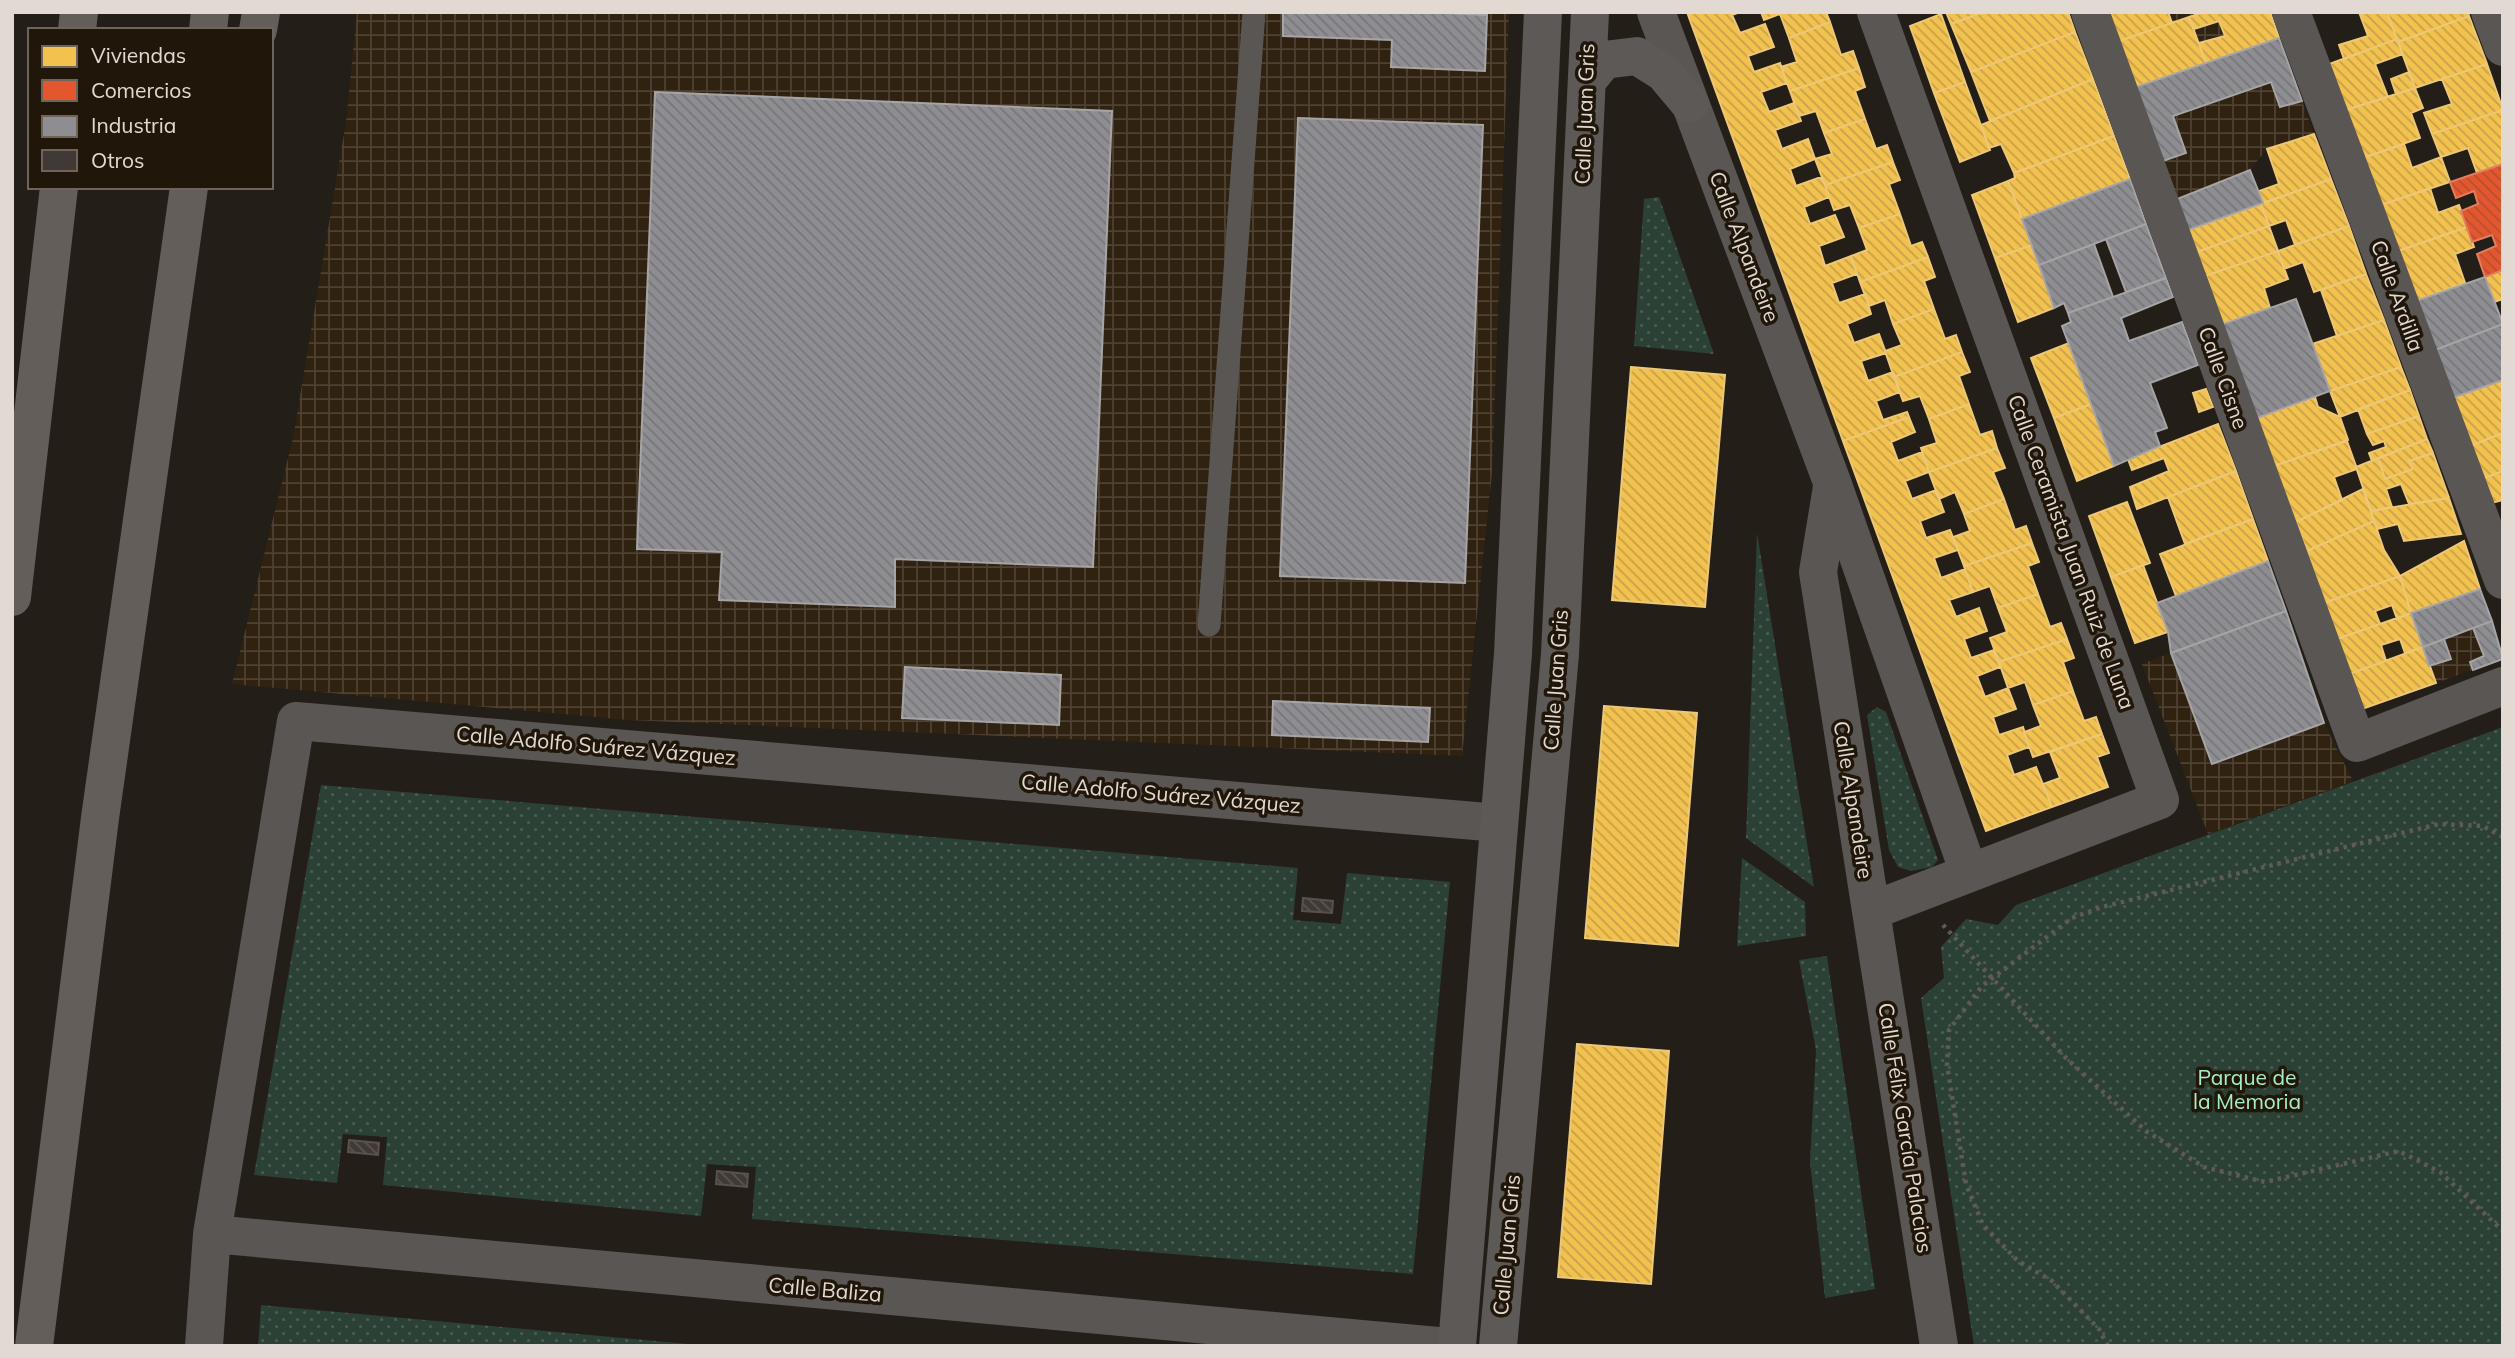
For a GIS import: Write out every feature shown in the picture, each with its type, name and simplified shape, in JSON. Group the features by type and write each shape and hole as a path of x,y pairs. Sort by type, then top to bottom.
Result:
{"highway":[{"path":"12,597 59,189"},
{"path":"34,1346 100,818 189,189"},
{"path":"180,262 211,189"}],"main road":[{"name":"Calle Juan Gris","path":"1457,1346 1513,654 1543,12"},
{"name":"Calle Juan Gris","path":"1498,1346 1560,654 1590,12"},
{"path":"1587,81 1604,61 1637,56 1664,73 1690,104"}],"street":[{"name":"Calle Alpandeire","path":"1656,12 1832,482 1969,873"},
{"name":"Calle Ceramista Juan Ruiz de Luna","path":"1871,911 2160,800 1876,12"},
{"name":"Calle Cisne","path":"2090,12 2357,743 2503,685"},
{"name":"Calle Ardilla","path":"2291,12 2503,580"},
{"path":"2490,12 2503,47"},
{"name":"Calle Alpandeire","path":"1832,482 1818,572 1871,911"},
{"name":"Calle Adolfo Suárez Vázquez","path":"202,1337 212,1234 296,720 1499,823"},
{"name":"Calle Félix García Palacios","path":"1871,911 1940,1346"},
{"name":"Calle Baliza","path":"212,1234 1438,1346"}],"lane":[{"path":"1209,625 1254,12"}],"path":[{"path":"2108,1346 2099,1329 2052,1281 2018,1261 1983,1225 1966,1184 1947,1065 1949,1030 1982,986 2072,918 2102,907 2439,824 2483,827 2503,837"},
{"path":"1940,922 2066,1058 2146,1131 2204,1167 2264,1182 2399,1152 2440,1172 2503,1231"}],"shaded area":[{"path":"357,12 1509,12 1492,473 1462,756 628,720 232,684 293,438 346,122"},
{"path":"2108,12 2270,12 2314,134 2267,149 2250,170 2177,199"},
{"path":"2268,561 2324,723 2353,781 2208,834 2142,664 2171,653 2168,632 2246,570"},
{"path":"2480,589 2503,659 2436,683 2411,614"}],"green space":[{"path":"1659,197 1714,354 1634,346 1644,199"},
{"path":"1757,533 1814,887 1746,838"},
{"path":"1877,707 1886,712 1938,860 1932,867 1911,871 1898,867 1889,850 1867,715"},
{"name":"Parque de la Memoria","path":"2503,727 2503,1346 1974,1346 1921,998 1944,978 1941,947 1966,919 1998,925 2016,905"},
{"path":"321,785 1298,868 1293,920 1341,924 1347,873 1450,882 1413,1274 752,1219 756,1167 707,1164 701,1216 383,1185 387,1137 343,1134 337,1183 254,1175"},
{"path":"1742,858 1805,902 1806,936 1737,946"},
{"path":"1827,956 1875,1289 1825,1298 1810,1162 1816,1050 1799,960"},
{"path":"261,1305 710,1346 258,1346"}],"building: Viviendas":[{"path":"1687,12 1740,12 1732,15 1740,33 1765,24 1774,47 1748,56 1754,72 1780,63 1787,83 1761,92 1769,112 1794,103 1801,121 1775,130 1782,149 1808,139 1815,159 1790,169 1796,186 1821,177 1829,197 1804,207 1810,224 1835,215 1844,237 1819,246 1825,266 1851,256 1857,274 1832,283 1839,303 1865,294 1871,314 1847,324 1854,343 1879,334 1886,353 1861,361 1868,381 1893,372 1900,392 1876,401 1883,420 1907,412 1909,417 1843,441"},
{"path":"1761,12 1826,12 1830,22 1789,38 1780,14 1764,20"},
{"path":"1946,12 1984,12 1951,24"},
{"path":"1984,12 2068,12 2075,32 1971,72 1951,24"},
{"path":"2108,12 2168,12 2172,23 2119,41"},
{"path":"2203,12 2270,12 2279,38 2206,63 2199,43 2225,36 2219,21 2194,29 2189,17"},
{"path":"2359,12 2387,12 2397,39 2344,59 2339,45 2368,36"},
{"path":"2387,12 2468,12 2469,16 2398,42"},
{"path":"1941,14 1965,82 1934,93 1910,26"},
{"path":"2469,16 2487,64 2415,88 2398,42"},
{"path":"2189,17 2206,63 2136,87 2119,41"},
{"path":"1830,22 1841,55 1853,51 1859,68 1790,91 1781,67 1797,62 1789,38"},
{"path":"2075,32 2093,79 1990,121 1971,72"},
{"path":"2397,39 2403,54 2375,64 2388,97 2346,110 2329,64"},
{"path":"2487,64 2503,110 2432,134 2424,113 2452,104 2442,79"},
{"path":"1859,68 1865,87 1855,91 1865,119 1824,133 1816,111 1799,116 1790,91"},
{"path":"2409,72 2415,88 2396,94 2391,79"},
{"path":"2093,79 2114,136 2014,173 2001,144 1989,148 1981,125"},
{"path":"1965,82 1990,150 1960,162 1934,93"},
{"path":"2415,88 2423,108 2411,113 2420,138 2363,158 2346,110"},
{"path":"2503,110 2503,164 2477,173 2468,148 2441,157 2432,134"},
{"path":"1865,119 1876,149 1887,145 1893,162 1825,185 1815,159 1832,154 1824,133"},
{"path":"2314,134 2331,179 2263,203 2259,191 2279,184 2267,149"},
{"path":"2114,136 2130,179 2022,219 2008,181 2015,178 2014,173"},
{"path":"2404,144 2412,168 2441,157 2450,182 2381,205 2363,158"},
{"path":"1893,162 1900,180 1889,184 1900,214 1859,228 1850,205 1834,210 1825,185"},
{"path":"2331,179 2349,226 2295,245 2286,220 2269,226 2261,204"},
{"path":"2008,181 2032,245 1995,258 1972,195"},
{"path":"2430,188 2438,213 2459,205 2467,227 2398,251 2381,205"},
{"path":"2261,204 2269,226 2197,252 2188,230"},
{"path":"1900,214 1911,246 1922,242 1928,257 1860,282 1851,256 1867,250 1859,228"},
{"path":"2269,226 2278,251 2205,276 2197,252"},
{"path":"2349,226 2366,274 2314,292 2303,262 2284,269 2278,251"},
{"path":"2467,227 2474,247 2455,254 2465,283 2416,301 2398,251"},
{"path":"2032,245 2054,308 2018,322 1995,258"},
{"path":"2278,251 2288,279 2264,288 2270,308 2223,324 2205,276"},
{"path":"1928,257 1935,277 1924,281 1934,309 1893,324 1885,300 1869,306 1860,282"},
{"path":"2503,270 2503,299 2494,302 2485,277"},
{"path":"2366,274 2384,320 2337,336 2321,290"},
{"path":"1934,309 1945,339 1956,335 1962,352 1894,377 1885,351 1902,345 1893,324"},
{"path":"2384,320 2401,367 2330,391 2312,344"},
{"path":"2069,343 2091,404 2054,418 2031,358"},
{"path":"1962,352 1970,372 1959,376 1969,404 1929,419 1920,396 1903,401 1894,377"},
{"path":"1631,367 1725,375 1705,607 1612,600"},
{"path":"2401,367 2410,390 2340,417 2330,391"},
{"path":"2503,380 2503,433 2470,446 2452,398"},
{"path":"2206,389 2213,407 2199,412 2193,393"},
{"path":"2410,390 2419,416 2367,434 2358,409"},
{"path":"2315,397 2318,407 2340,417 2348,440 2274,466 2257,418"},
{"path":"1969,404 1980,435 1992,431 1997,448 1929,472 1921,448 1937,443 1929,419"},
{"path":"2091,404 2114,466 2077,481 2054,418"},
{"path":"2419,416 2427,439 2372,461 2369,453 2386,447 2384,441 2373,445 2367,434"},
{"path":"1909,417 1915,432 1891,442 1898,461 1922,452 1929,472 1905,481 1912,499 1936,490 1944,512 1920,521 1926,538 1950,530 1958,550 1934,558 1941,578 1965,569 1973,592 1949,600 1956,617 1979,608 1987,631 1964,639 1971,658 1994,650 2000,667 1977,676 1985,697 2008,688 2016,709 1993,717 1999,735 2023,727 2029,747 2007,755 2014,775 2036,767 2052,807 1986,831 1843,441"},
{"path":"2218,424 2236,471 2137,509 2130,487 2169,471 2164,458 2132,470 2128,459"},
{"path":"2503,433 2503,471 2482,479 2470,446"},
{"path":"2427,439 2433,453 2409,461 2413,469 2385,479 2378,458"},
{"path":"2347,441 2357,469 2334,477 2342,500 2296,522 2274,466"},
{"path":"1997,448 2005,468 1993,472 2004,499 1964,514 1955,492 1939,499 1929,472"},
{"path":"2433,453 2449,498 2409,504 2401,484 2386,489 2392,507 2371,511 2356,467 2378,458 2385,479 2413,469 2409,461"},
{"path":"2236,471 2253,519 2185,544 2168,497"},
{"path":"2503,471 2503,500 2491,503 2482,479"},
{"path":"2363,489 2374,521 2307,551 2296,522"},
{"path":"2449,498 2461,534 2404,541 2398,524 2377,529 2371,511"},
{"path":"2004,499 2015,530 2026,526 2032,543 1964,566 1953,537 1970,531 1964,514"},
{"path":"2127,502 2150,563 2111,577 2089,516"},
{"path":"2253,519 2268,561 2176,596 2160,554"},
{"path":"2374,521 2384,550 2400,576 2324,603 2307,551"},
{"path":"2464,541 2480,589 2411,613 2400,576"},
{"path":"2032,543 2039,562 2028,566 2038,594 1998,608 1990,586 1973,592 1964,566"},
{"path":"2143,565 2168,632 2135,643 2111,577"},
{"path":"2400,576 2411,613 2397,619 2392,605 2375,611 2380,624 2337,639 2324,603"},
{"path":"2038,594 2050,627 2061,623 2067,639 1999,662 1990,638 2007,632 1998,608"},
{"path":"2411,613 2423,647 2405,653 2400,639 2381,645 2386,661 2349,674 2337,639"},
{"path":"2067,639 2074,658 2063,662 2073,691 2033,705 2025,682 2008,688 1999,662"},
{"path":"2423,647 2436,683 2362,709 2349,674"},
{"path":"2073,691 2084,721 2096,717 2102,734 2033,757 2024,732 2041,726 2033,705"},
{"path":"1604,706 1697,713 1678,946 1585,938"},
{"path":"2102,734 2109,753 2097,757 2108,787 2052,807 2043,784 2060,778 2050,752"},
{"path":"1577,1044 1669,1051 1651,1284 1558,1277"}],"building: Comercios":[{"path":"2503,164 2503,270 2485,277 2477,254 2496,246 2492,235 2472,242 2461,211 2478,204 2474,191 2456,198 2450,182"}],"building: Industria":[{"path":"1283,12 1487,15 1485,71 1391,67 1392,40 1283,36"},
{"path":"2279,38 2302,101 2280,107 2271,82 2173,116 2186,153 2163,161 2136,87"},
{"path":"655,92 1112,111 1093,567 895,559 895,607 719,600 722,552 637,549"},
{"path":"1298,118 1483,125 1465,583 1280,576"},
{"path":"2250,170 2263,203 2188,230 2177,199"},
{"path":"2130,179 2146,224 2039,265 2022,219"},
{"path":"2146,224 2166,278 2126,292 2106,239"},
{"path":"2094,244 2113,297 2068,313 2064,303 2054,308 2039,265"},
{"path":"2485,277 2503,324 2435,350 2416,301"},
{"path":"2166,278 2173,297 2121,318 2129,341 2182,322 2198,365 2150,383 2167,428 2155,432 2160,446 2114,466 2062,326 2071,322 2068,313"},
{"path":"2296,299 2330,391 2257,418 2223,324"},
{"path":"2503,324 2503,380 2452,398 2435,350"},
{"path":"2268,561 2286,611 2171,653 2168,632 2157,603"},
{"path":"2480,589 2492,621 2423,647 2411,613"},
{"path":"2286,611 2324,723 2212,764 2171,653"},
{"path":"2492,621 2503,659 2473,670 2470,662 2484,656 2473,628"},
{"path":"2444,639 2451,659 2429,666 2423,647"},
{"path":"905,667 1061,675 1059,725 902,718"},
{"path":"1273,701 1430,708 1428,742 1272,735"}],"building: Otros":[{"path":"1303,898 1333,901 1332,913 1302,911"},
{"path":"349,1140 379,1143 378,1155 348,1152"},
{"path":"717,1171 748,1174 747,1187 716,1184"}]}
